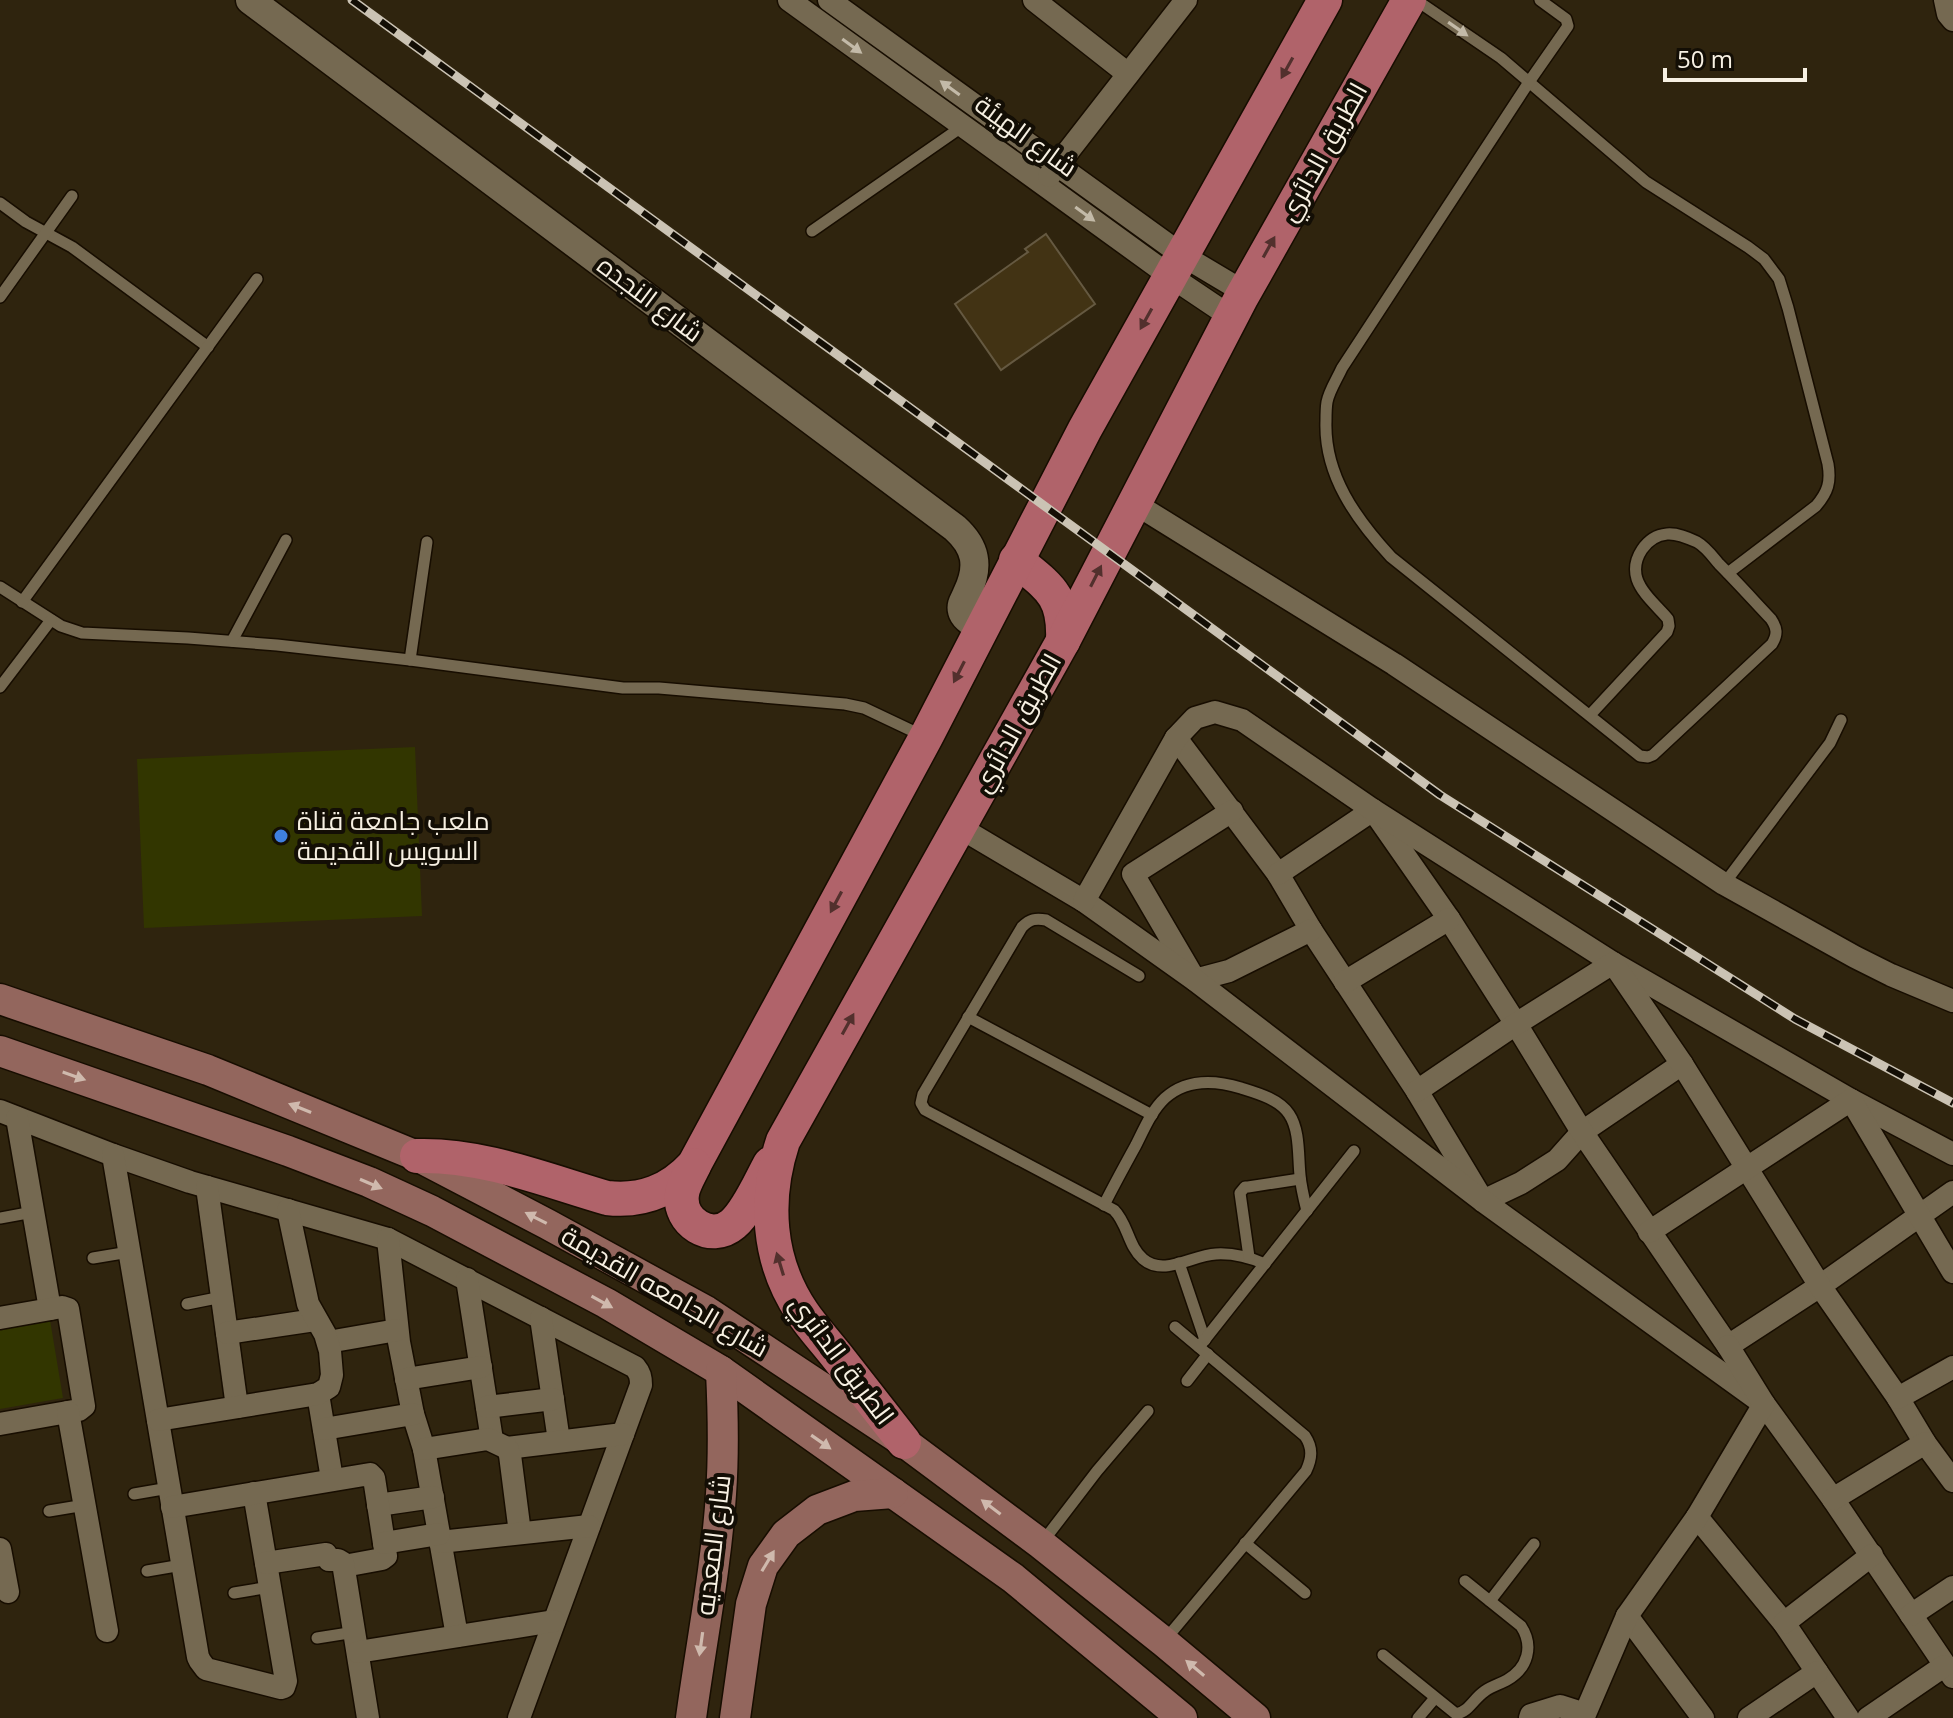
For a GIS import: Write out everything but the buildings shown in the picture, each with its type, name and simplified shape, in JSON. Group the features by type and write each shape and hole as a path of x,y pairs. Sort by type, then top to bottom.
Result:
{"main road":[{"path":"783,1141 741,1215 731,1226 717,1231 702,1229 689,1221 682,1208 682,1192 694,1165 926,737 1085,429 1325,0"},
{"name":"الطريق الدائري","path":"904,1442 802,1313 784,1279 773,1240 770,1200 783,1141 1063,641 1238,305 1409,0"},
{"path":"1016,560 1048,586 1059,602 1064,621 1063,641"},
{"name":"شارع الجامعه القديمة","path":"0,999 208,1070 417,1156 706,1311 904,1442 1041,1544 1255,1718"},
{"name":"شارع الجامعه القديمة","path":"0,1051 369,1182 432,1211 606,1303 721,1371 1013,1578 1182,1718"},
{"path":"417,1156 475,1160 607,1198 620,1199 660,1191 694,1165"},
{"name":"شارع المعديه","path":"691,1718 721,1494 721,1371"},
{"name":"شارع المعديه","path":"735,1718 751,1604 763,1566 786,1534 817,1510 854,1496 893,1493"}],"street":[{"name":"شارع النجده","path":"250,0 955,528 965,537 975,557 973,577 961,604 962,611 981,629"},
{"name":"شارع الهيئة","path":"789,0 1043,183 1238,305"},
{"name":"شارع الهيئة","path":"829,0 1058,165 1176,266"},
{"path":"1034,0 1128,74"},
{"path":"1043,183 1186,0"},
{"path":"1945,0 1948,14 1953,20"},
{"path":"1134,503 1394,664 1724,884 1855,957 1953,1001"},
{"path":"1084,901 1176,738 1195,718 1215,712 1242,720 1373,810 1613,963 1851,1100 1953,1154"},
{"path":"1176,738 1278,874 1311,930 1417,1091 1483,1201"},
{"path":"1278,874 1373,810"},
{"path":"1373,810 1449,919 1582,1132 1949,1672 1868,1718"},
{"path":"1133,874 1232,811"},
{"path":"959,827 1084,901 1195,980 1483,1201 1764,1404"},
{"path":"1107,859 1133,874 1195,980"},
{"path":"1345,982 1449,919"},
{"path":"1195,980 1229,971 1311,930"},
{"path":"1417,1091 1613,963"},
{"path":"1613,963 1682,1064 1820,1286 1953,1481"},
{"path":"1483,1201 1521,1183 1557,1160 1582,1132 1682,1064"},
{"path":"1649,1232 1851,1100"},
{"path":"1851,1100 1953,1272"},
{"path":"8,1114 207,1187 388,1239 635,1367 641,1385 518,1718"},
{"path":"8,1114 33,1212 50,1309"},
{"path":"113,1155 200,1661 206,1669 278,1689 284,1687 286,1681 254,1493"},
{"path":"207,1187 237,1407"},
{"path":"1728,1346 1820,1286 1953,1192"},
{"path":"158,1420 318,1394 329,1387 328,1342 308,1304 288,1210"},
{"path":"388,1239 397,1330 413,1414 424,1449 457,1636"},
{"path":"467,1279 487,1407 499,1444 510,1455 520,1533"},
{"path":"0,1318 65,1307 69,1311 84,1406 79,1410 0,1424"},
{"path":"541,1318 559,1441"},
{"path":"227,1333 315,1320"},
{"path":"328,1342 397,1330"},
{"path":"406,1379 481,1367"},
{"path":"1898,1398 1953,1367"},
{"path":"318,1394 332,1479"},
{"path":"487,1407 553,1399"},
{"path":"1530,1718 1531,1715 1560,1706 1586,1716 1627,1616 1697,1517 1764,1404"},
{"path":"68,1412 107,1631"},
{"path":"324,1429 413,1414"},
{"path":"424,1449 484,1439 499,1444 623,1434"},
{"path":"1833,1499 1925,1443"},
{"path":"171,1497 254,1493 368,1473 374,1478 386,1556 344,1566"},
{"path":"378,1505 433,1497"},
{"path":"1697,1517 1784,1623 1848,1718"},
{"path":"384,1543 589,1526"},
{"path":"0,1549 8,1592"},
{"path":"266,1563 326,1554 329,1560 340,1560 344,1566 368,1718"},
{"path":"1784,1623 1872,1555"},
{"path":"1911,1615 1953,1587"},
{"path":"1627,1616 1703,1718"},
{"path":"356,1642 457,1636 554,1621"},
{"path":"1749,1718 1817,1672"}],"lane":[{"path":"1416,0 1501,58 1628,169 1764,259 1779,279 1830,479 1826,494 1816,506 1728,573"},
{"path":"1540,0 1566,19 1568,26 1342,368 1327,401 1326,437 1333,473 1367,532 1383,549 1640,756 1653,755 1772,644 1777,636 1776,627 1700,544 1679,535 1657,536 1640,551 1635,573 1638,584 1668,619 1667,632 1590,715"},
{"path":"812,231 963,126"},
{"path":"0,297 72,196"},
{"path":"0,203 26,222 72,247 208,347"},
{"path":"22,602 257,279"},
{"path":"232,641 286,540"},
{"path":"410,660 427,542"},
{"path":"1,591 51,620 82,633 232,641 623,688 659,688 852,705 926,737"},
{"path":"0,687 51,620"},
{"path":"1724,884 1830,743 1841,720"},
{"path":"1139,976 1046,920 1033,919 1022,927 923,1094 921,1103 925,1110 1114,1210 1127,1228 1135,1250 1142,1258 1159,1266 1212,1254 1249,1257 1265,1264"},
{"path":"968,1017 1152,1115"},
{"path":"1104,1205 1164,1098 1198,1082 1216,1082 1268,1098 1289,1113 1294,1125 1307,1211"},
{"path":"1187,1381 1204,1347 1354,1151"},
{"path":"1249,1257 1240,1197 1242,1190 1300,1179"},
{"path":"0,1218 33,1212"},
{"path":"93,1258 129,1252"},
{"path":"1179,1263 1204,1347"},
{"path":"187,1304 222,1297"},
{"path":"1164,1642 1306,1471 1310,1461 1310,1443 1305,1436 1204,1347 1175,1327"},
{"path":"1041,1544 1148,1411"},
{"path":"134,1494 171,1497"},
{"path":"49,1511 85,1505"},
{"path":"1245,1543 1305,1593"},
{"path":"1490,1601 1534,1544"},
{"path":"147,1571 182,1565"},
{"path":"1383,1655 1453,1713 1463,1713 1486,1690 1513,1676 1526,1660 1526,1634 1521,1626 1465,1581"},
{"path":"234,1593 270,1587"},
{"path":"317,1638 356,1642"},
{"path":"1418,1718 1435,1698"}],"green space":[{"path":"415,747 422,916 144,928 137,759"},
{"path":"50,1320 63,1398 0,1409 0,1329"}],"railway":[{"path":"352,0 1440,795 1795,1019 1953,1103"}],"place":[{"name":"ملعب جامعة قناة السويس القديمة","path":"281,836"}]}
